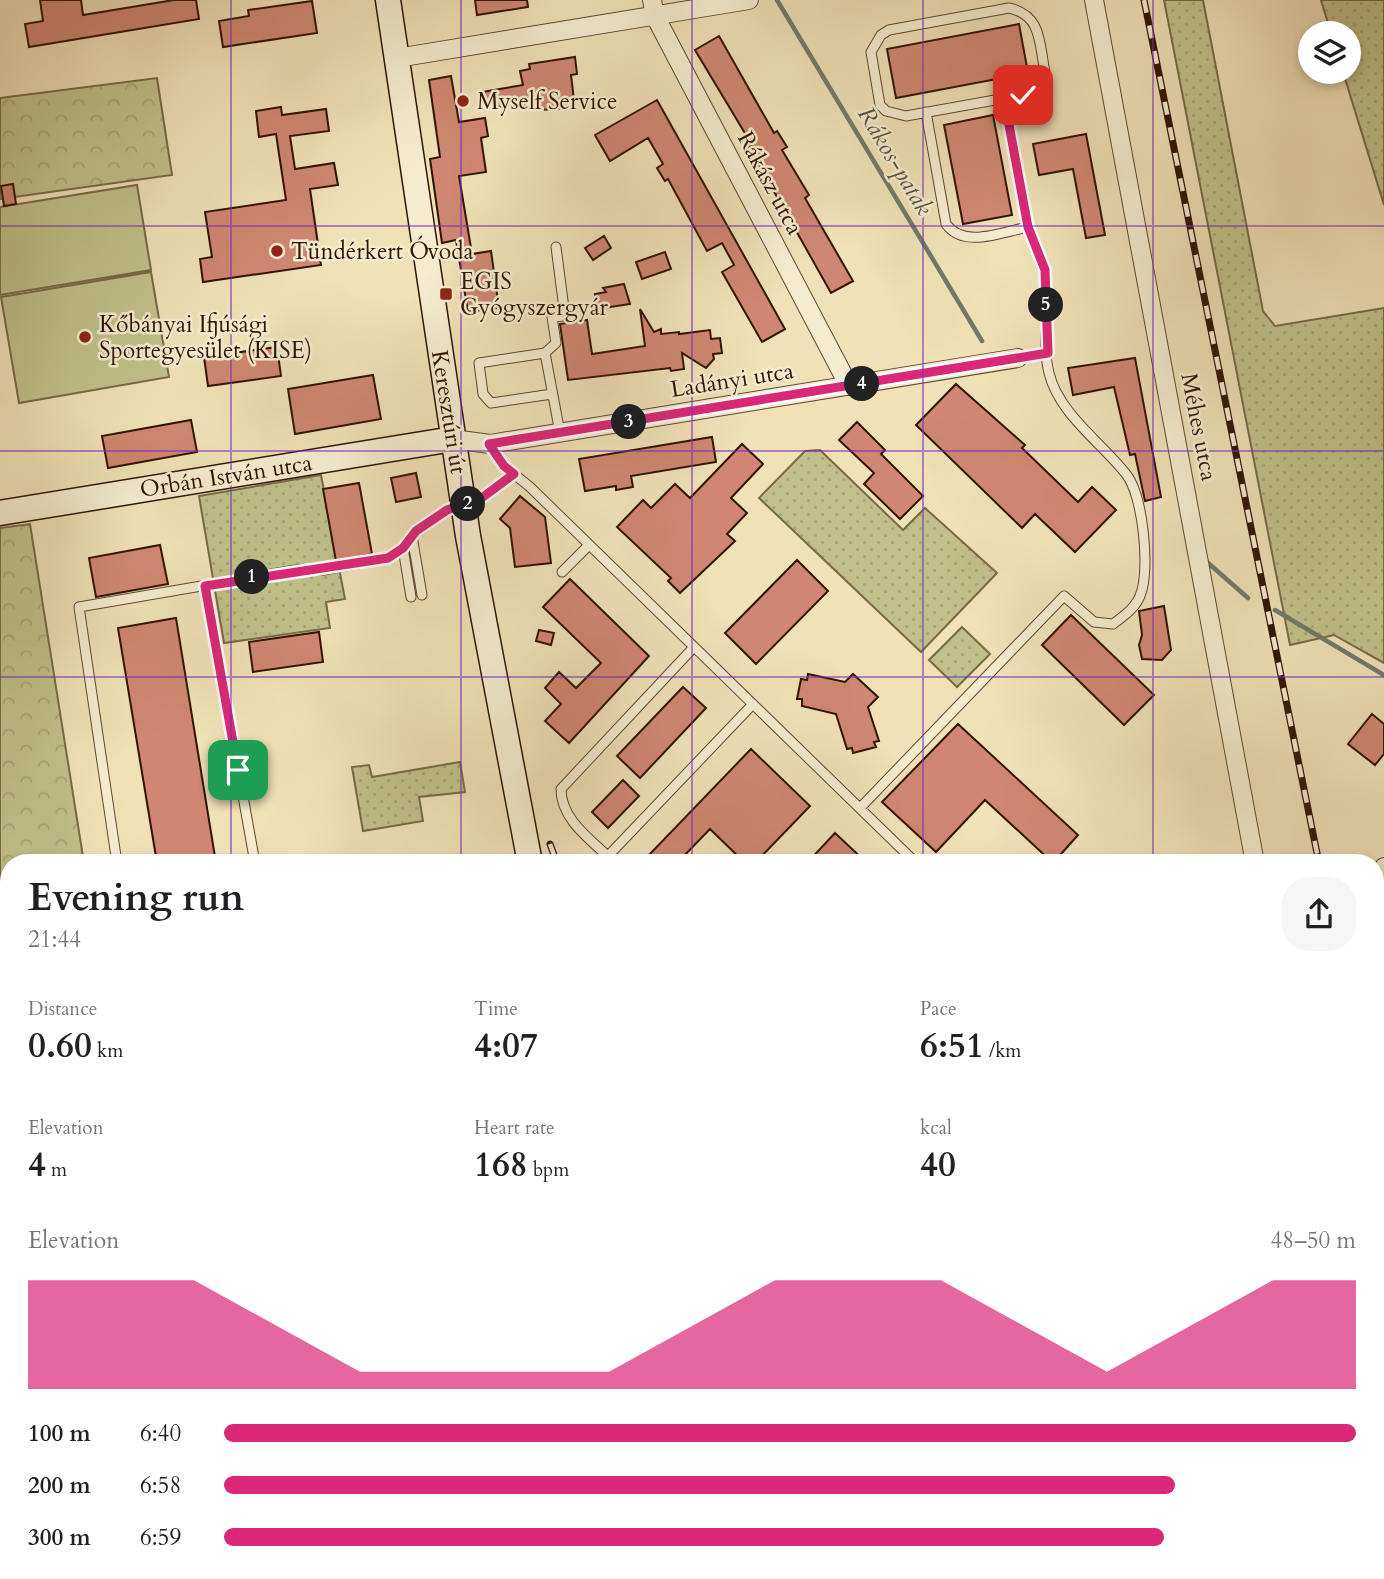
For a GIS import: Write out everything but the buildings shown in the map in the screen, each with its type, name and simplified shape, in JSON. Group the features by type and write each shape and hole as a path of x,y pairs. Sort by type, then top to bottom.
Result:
{"main road":[{"name":"Keresztúri út","path":"387,0 463,506 528,854"},
{"name":"Orbán István utca","path":"0,513 453,439"}],"street":[{"path":"397,58 654,8 749,0"},
{"name":"Méhes utca","path":"1094,0 1253,854"},
{"name":"Rákász utca","path":"654,8 849,386"},
{"name":"Ladányi utca","path":"453,439 489,444 1018,358"},
{"path":"1384,867 1384,885"}],"lane":[{"path":"998,4 1019,10 1034,21 1045,72 1035,89 1004,98 906,116 886,111 880,105 871,60 874,44 889,30 998,4"},
{"path":"860,808 1064,596 1094,622 1113,624 1130,611 1141,595 1145,573 1144,540 1129,476 1057,397 1048,372 1045,270 1028,227 1004,98"},
{"path":"926,112 946,224 951,231 968,239 1028,227"},
{"path":"552,394 491,403 483,394 479,363 545,353 556,343 552,317 565,316 556,247"},
{"path":"545,353 560,433"},
{"path":"1018,358 1048,353"},
{"path":"489,444 504,466 590,545 907,854"},
{"path":"116,854 79,607 295,570 377,562 403,548 412,537 447,510 483,497 514,474"},
{"path":"412,537 422,595"},
{"path":"562,572 590,545"},
{"path":"403,548 411,597"},
{"path":"205,586 253,854"},
{"path":"606,854 568,817 561,802 561,789 694,647"},
{"path":"616,854 753,704"}],"green space":[{"path":"1164,0 1203,0 1263,311 1275,326 1384,308 1384,663 1334,635 1290,645"},
{"path":"1321,0 1384,0 1384,205 1347,84 1361,84 1361,21 1327,21"},
{"path":"157,78 172,175 0,199 0,98"},
{"path":"137,185 151,270 0,295 0,207"},
{"name":"Kőbányai Ifjúsági Sportegyesület (KISE)","path":"151,272 169,377 19,403 1,297"},
{"path":"820,450 903,530 925,508 997,573 921,652 759,498 805,451"},
{"path":"321,475 345,599 326,602 330,628 224,643 199,496"},
{"path":"30,524 83,854 0,854 0,528"},
{"path":"962,627 990,654 957,687 929,660"},
{"path":"460,762 465,792 419,797 423,821 363,831 352,767 369,765 372,777"}],"waterway":[{"name":"Rákos-patak","path":"777,0 982,341"},
{"name":"Rákos-patak","path":"1207,562 1248,598"},
{"name":"Rákos-patak","path":"1275,610 1384,675"}],"railway":[{"path":"1144,0 1317,854"},
{"path":"550,844 554,854"}],"place":[{"name":"Myself Service","path":"463,101"},
{"name":"Tündérkert Óvoda","path":"277,251"},
{"name":"EGIS Gyógyszergyár","path":"446,294"},
{"name":"Kőbányai Ifjúsági Sportegyesület (KISE)","path":"85,337"}],"route":[{"path":"238,770 205,586 295,570 377,562 388,558 403,548 416,531 447,510 483,497 514,474 504,466 489,444 1048,353 1045,270 1028,227 1004,98 1023,95"}]}
